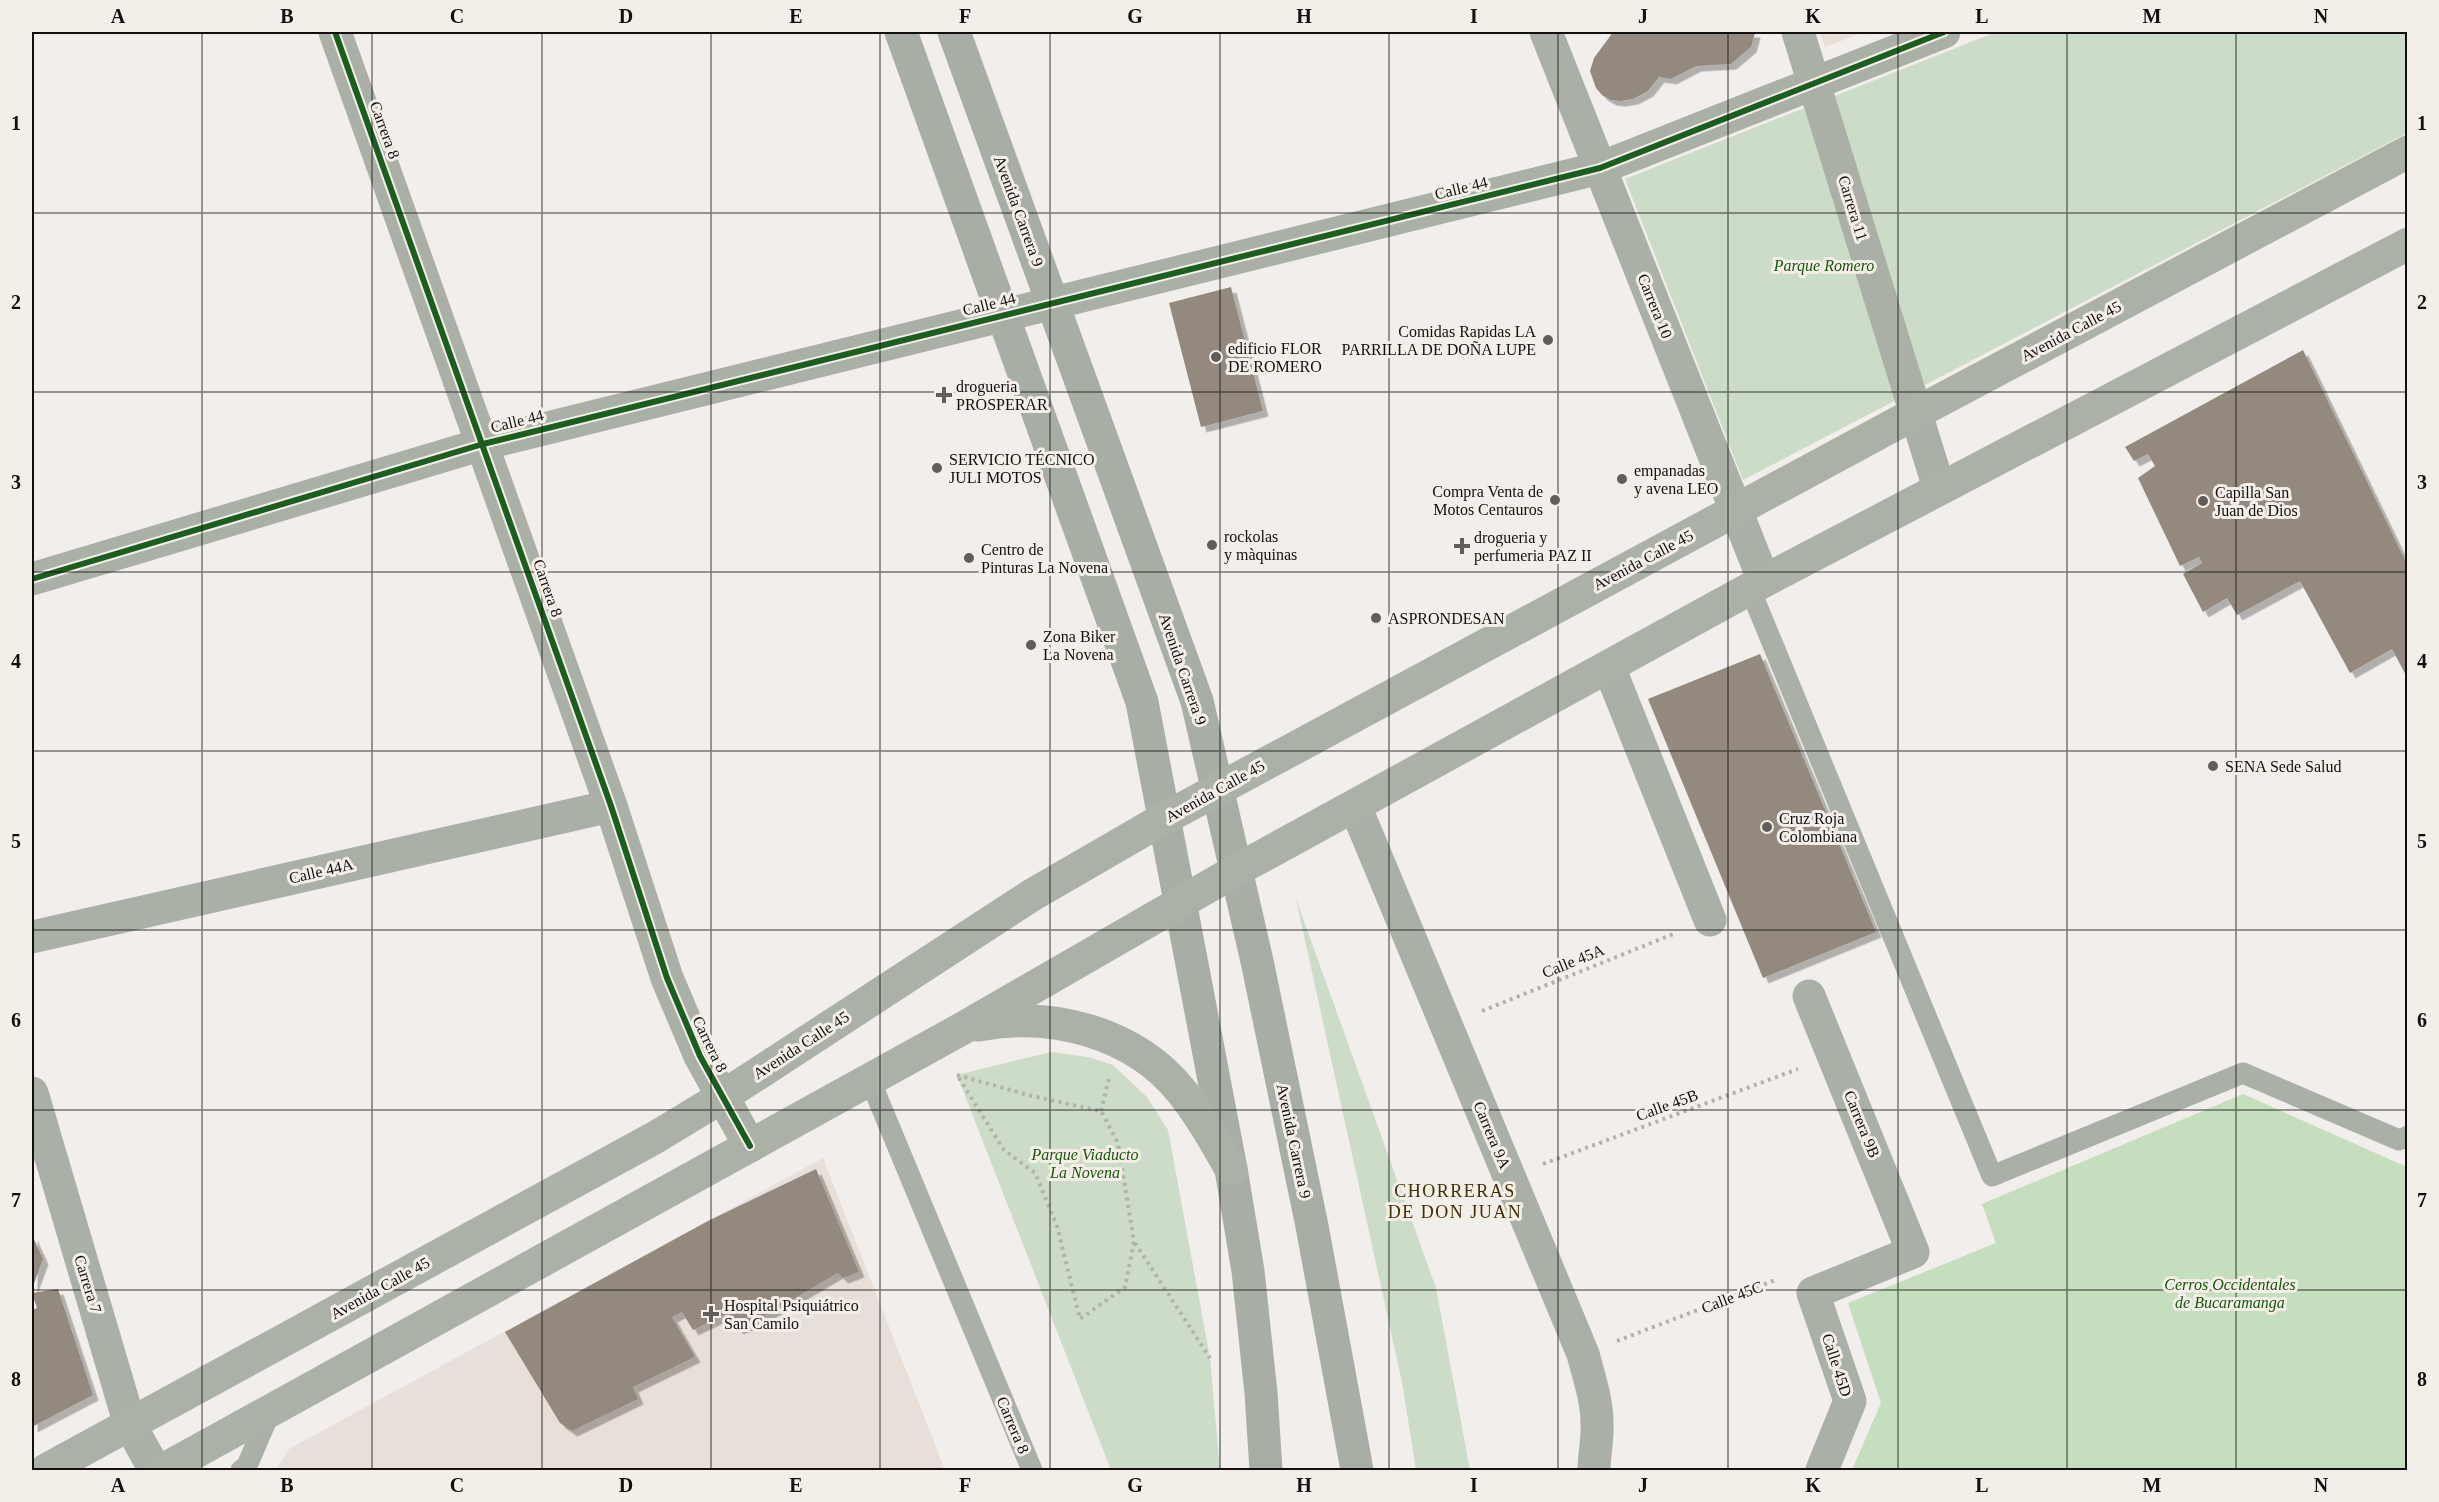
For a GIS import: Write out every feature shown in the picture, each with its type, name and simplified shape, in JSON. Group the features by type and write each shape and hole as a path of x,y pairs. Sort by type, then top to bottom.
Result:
{"main road":[{"path":"901,32 1142,702 1231,1169 1248,1271 1261,1393 1266,1470"},
{"name":"Avenida Carrera 9","path":"954,32 1197,701 1237,870 1312,1226 1357,1470"},
{"name":"Avenida Calle 45","path":"46,1470 656,1137 722,1097 1032,895 1165,818 1916,413 2408,152"},
{"path":"163,1470 965,1027 1237,870 1757,585 2408,243"},
{"path":"965,1027 997,1021 1029,1019 1062,1023 1093,1031 1123,1044 1153,1065 1181,1090 1231,1169"}],"street":[{"name":"Carrera 8","path":"335,32 611,806 667,978 686,1026 750,1146"},
{"name":"Carrera 10","path":"1546,32 1736,510 1757,585"},
{"name":"Carrera 11","path":"1798,32 1939,488"},
{"name":"Calle 44","path":"32,579 483,444 1600,168 1944,32"},
{"path":"1609,667 1710,920"},
{"name":"Calle 44A","path":"32,937 611,806"},
{"name":"Carrera 9A","path":"1355,806 1583,1354 1593,1392 1598,1425 1593,1451 1594,1470"},
{"name":"Carrera 9B","path":"1809,996 1913,1252 1813,1293"},
{"name":"Carrera 7","path":"32,1093 130,1425 155,1470"},
{"name":"Calle 45D","path":"1813,1293 1851,1401 1822,1470"}],"lane":[{"path":"1757,585 1992,1176 2244,1073 2399,1140 2408,1136"},
{"name":"Carrera 8","path":"870,1080 1032,1470"},
{"path":"241,1470 246,1468 270,1412"}],"path":[{"path":"1101,1111 1032,1096 957,1075 1004,1150 1035,1173 1057,1226 1080,1319 1125,1287 1134,1242 1118,1143 1101,1111 1110,1077"},
{"path":"1134,1242 1210,1358"}],"shaded area":[{"path":"1820,32 1865,32 1825,47"},
{"name":"Hospital Psiquiátrico San Camilo","path":"823,1158 945,1470 276,1470 289,1449"}],"green space":[{"name":"Parque Romero","path":"1996,32 2407,32 2407,133 1743,480 1625,179"},
{"path":"1296,899 1436,1288 1470,1470 1416,1470 1402,1382"},
{"name":"Parque Viaducto La Novena","path":"1051,1052 1088,1057 1113,1065 1147,1097 1168,1130 1210,1358 1220,1470 1111,1470 957,1075"},
{"name":"Cerros Occidentales de Bucaramanga","path":"2243,1094 2407,1167 2407,1470 1852,1470 1881,1403 1848,1303 1996,1243 1982,1204"}],"building":[{"path":"1609,32 1755,33 1751,47 1731,64 1696,66 1671,79 1659,77 1648,91 1633,99 1620,101 1611,100 1602,95 1596,88 1590,71 1594,58 1611,35"},
{"name":"edificio FLOR DE ROMERO","path":"1231,287 1263,411 1201,427 1169,303"},
{"path":"2303,350 2408,566 2408,679 2392,649 2350,673 2300,581 2237,615 2227,598 2203,612 2183,574 2202,563 2199,557 2180,566 2138,478 2155,466 2148,454 2134,461 2125,447"},
{"name":"Cruz Roja Colombiana","path":"1760,654 1876,932 1763,978 1648,699"},
{"path":"816,1169 859,1272 843,1278 838,1273 738,1329 728,1313 693,1330 682,1312 672,1317 695,1357 633,1387 638,1399 572,1431 560,1423 505,1332 708,1221"},
{"path":"32,1235 43,1259 32,1289"},
{"path":"58,1289 93,1395 32,1427 32,1310 37,1308 32,1293"}],"cycle path":[{"path":"335,32 611,806 667,978 700,1056 750,1146"},
{"path":"32,579 483,444 1600,168 1944,32"}],"place":[{"name":"Comidas Rapidas LA PARRILLA DE DOÑA LUPE","path":"1548,340"},
{"name":"edificio FLOR DE ROMERO","path":"1216,357"},
{"name":"drogueria PROSPERAR","path":"944,395"},
{"name":"SERVICIO TÉCNICO JULI MOTOS","path":"937,468"},
{"name":"empanadas y avena LEO","path":"1622,479"},
{"name":"Compra Venta de Motos Centauros","path":"1555,500"},
{"name":"Capilla San Juan de Dios","path":"2203,501"},
{"name":"rockolas y màquinas","path":"1212,545"},
{"name":"drogueria y perfumeria PAZ II","path":"1462,546"},
{"name":"Centro de Pinturas La Novena","path":"969,558"},
{"name":"ASPRONDESAN","path":"1376,618"},
{"name":"Zona Biker La Novena","path":"1031,645"},
{"name":"SENA Sede Salud","path":"2213,766"},
{"name":"Cruz Roja Colombiana","path":"1767,827"},
{"name":"Hospital Psiquiátrico San Camilo","path":"711,1314"}],"district":[{"name":"CHORRERAS DE DON JUAN","path":"1455,1201"}]}
